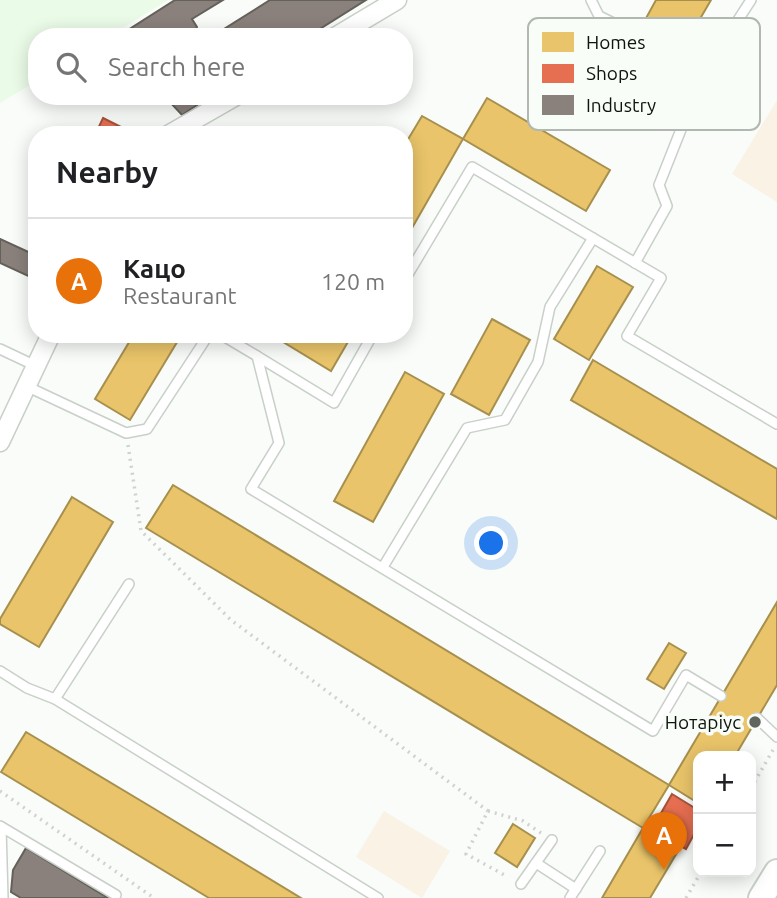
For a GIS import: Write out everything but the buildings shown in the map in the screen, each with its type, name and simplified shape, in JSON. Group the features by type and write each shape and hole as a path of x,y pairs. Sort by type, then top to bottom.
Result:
{"main road":[{"path":"761,898 777,872"}],"street":[{"path":"350,28 397,0"},
{"path":"190,126 222,105"},
{"path":"0,442 47,343"}],"lane":[{"path":"591,0 599,16 603,18"},
{"path":"739,18 751,0"},
{"path":"635,263 667,206 659,185 681,130"},
{"path":"413,266 472,167 661,278 627,335 777,425"},
{"path":"383,567 467,428 505,420 538,362 550,307 593,238"},
{"path":"26,386 126,433 147,429 203,343"},
{"path":"235,343 334,403 368,343"},
{"path":"0,349 36,366"},
{"path":"257,356 279,443 251,489 653,731 687,675 721,696"},
{"path":"55,699 129,584"},
{"path":"0,671 27,688 55,699 378,898"},
{"path":"757,718 777,737"},
{"path":"0,826 116,895"},
{"path":"0,826 3,898"},
{"path":"521,884 552,840"},
{"path":"536,863 573,894 600,851"}],"path":[{"path":"126,433 141,531 231,620 488,811 523,821 552,840"},
{"path":"756,779 777,743"},
{"path":"0,791 154,898"},
{"path":"488,811 467,853 521,884"},
{"path":"686,898 698,877"}],"shaded area":[{"path":"0,0 168,0 123,28 28,28 28,86 0,103"},
{"path":"777,100 777,202 732,174"},
{"path":"384,811 450,851 422,898 356,857"}],"place":[{"name":"Нотаріус","path":"755,722"},
{"name":"Кацо","path":"664,870"}]}
